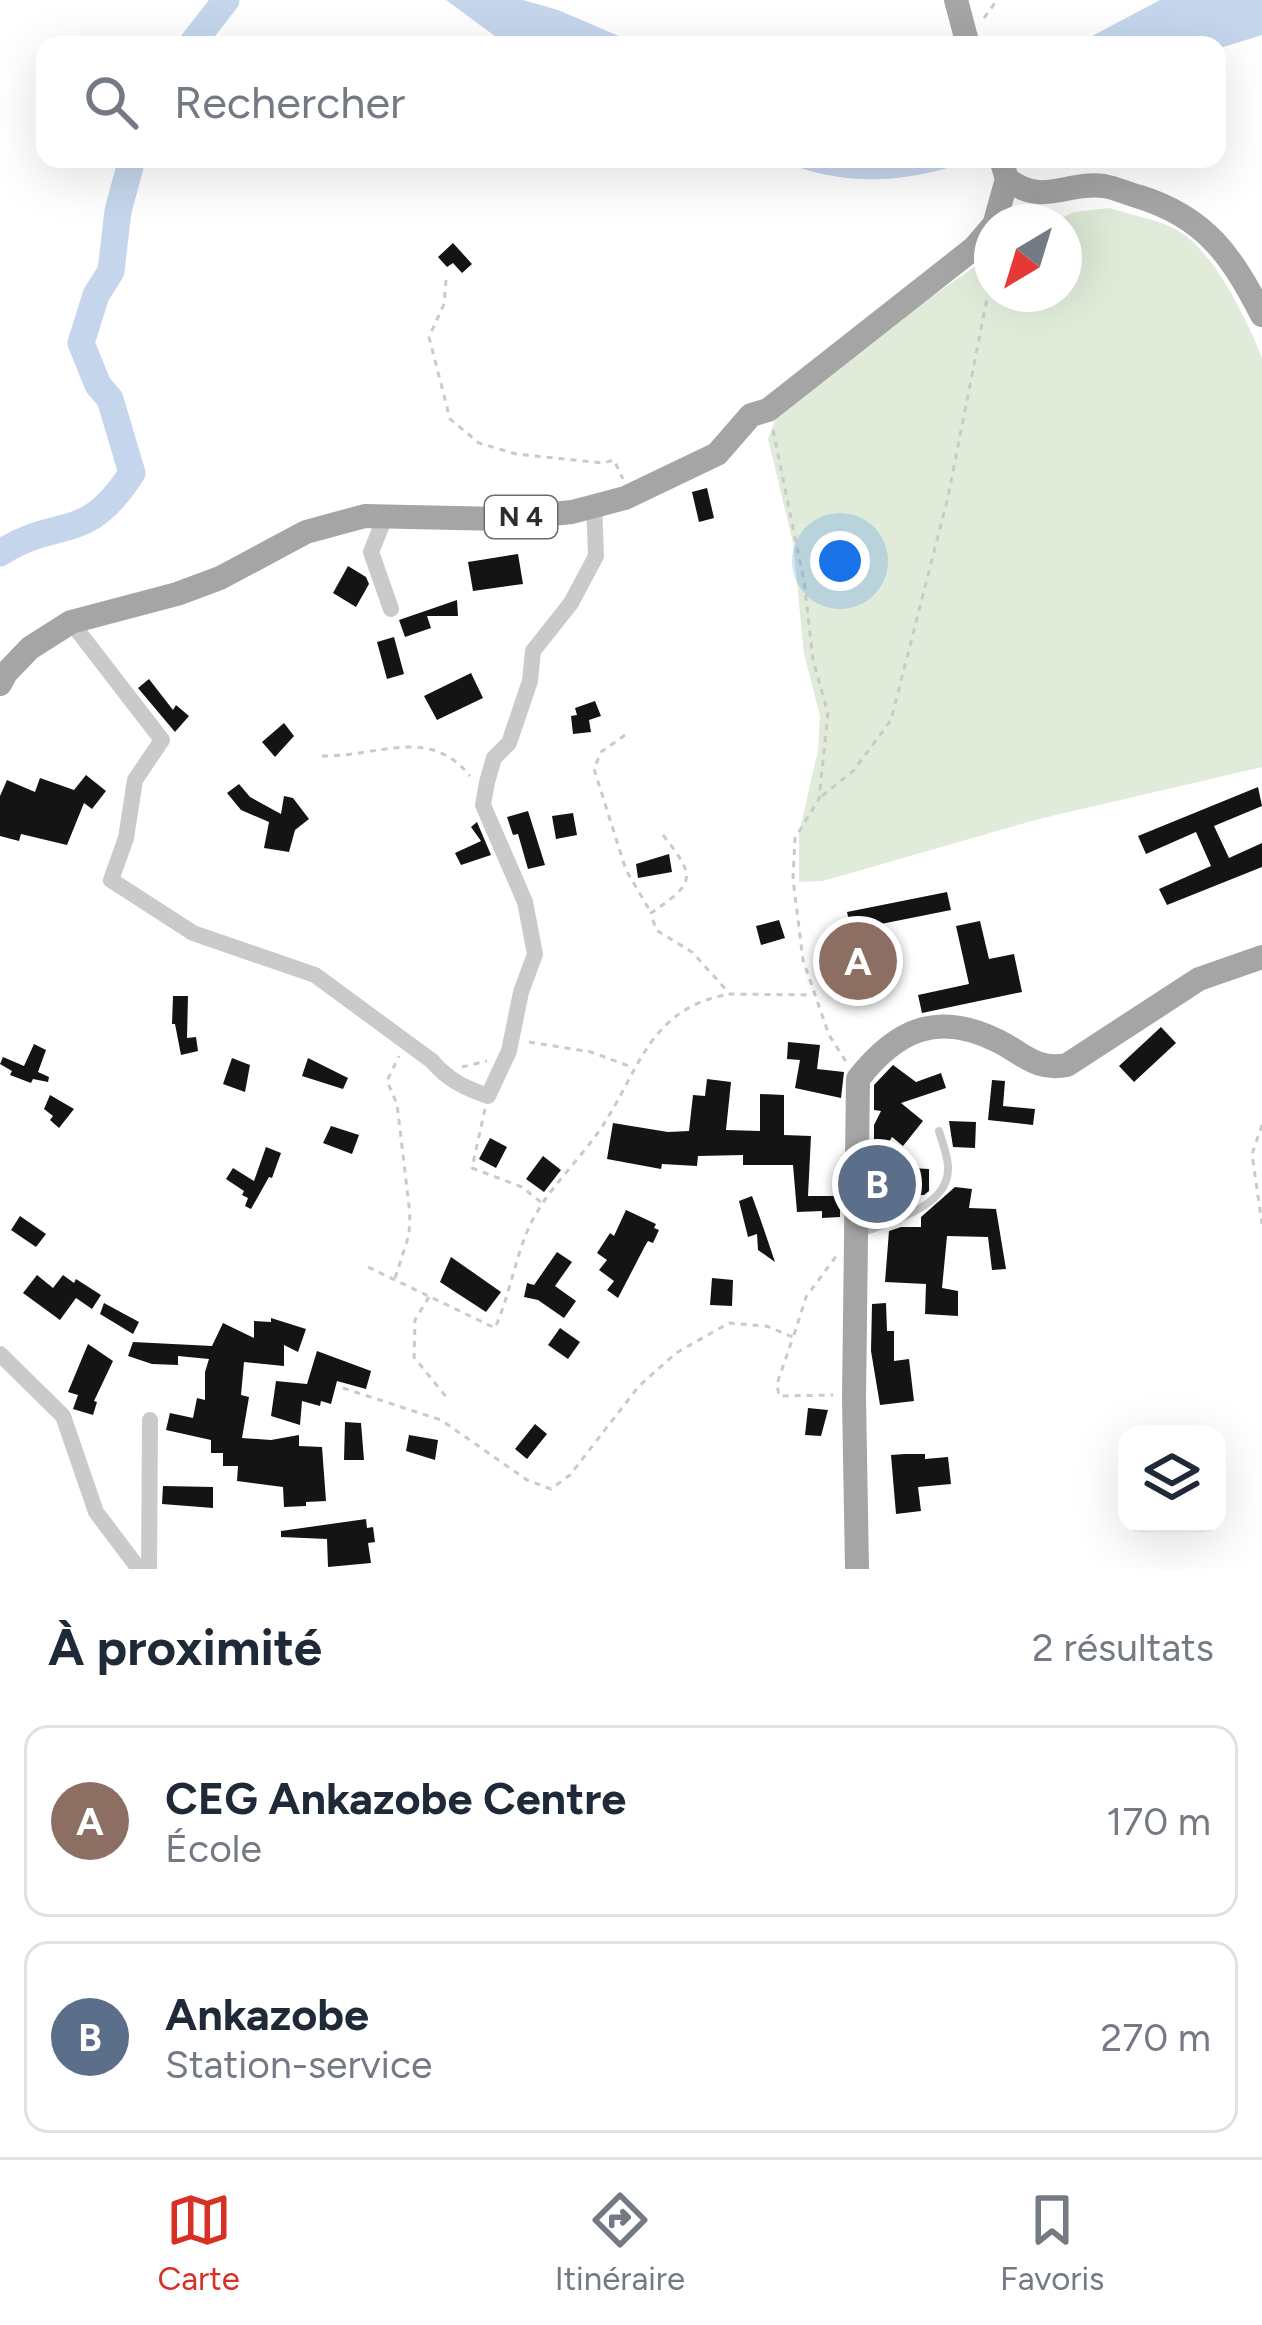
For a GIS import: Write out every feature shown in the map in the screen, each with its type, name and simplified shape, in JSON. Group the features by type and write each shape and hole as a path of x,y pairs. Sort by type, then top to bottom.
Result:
{"main road":[{"path":"956,0 966,36"},
{"name":"N 4","path":"1002,204 1004,169"},
{"name":"N 4","path":"1004,169 1024,192 1102,186 1167,206 1214,237 1262,314"},
{"name":"N 4","path":"0,684 29,648 71,622 177,595 306,532 365,516 501,519 572,512 625,498 716,454 752,415 768,410 974,248"},
{"path":"857,1569 858,1079 881,1050 914,1031 951,1025 998,1040 1035,1065 1067,1065 1199,980 1262,957"}],"street":[{"path":"71,622 161,740 134,780 126,838 111,880 194,933 315,974 443,1074 488,1096 509,1051 521,992 535,955 525,902 483,805 489,768 509,743 526,695 533,652 571,603 596,556 594,504"},
{"path":"385,517 371,552 391,609"},
{"path":"0,1354 63,1416 96,1512 139,1569"},
{"path":"149,1569 150,1420"}],"lane":[{"path":"857,1227 929,1203 949,1170 939,1131"}],"path":[{"path":"446,280 444,304 429,338 451,419 478,443 516,454 603,464 614,460 622,470 625,498"},
{"path":"858,1079 829,1035 803,960 795,838 818,799 854,770 891,720 948,497 984,312"},
{"path":"768,410 804,581 813,660 828,713 818,799"},
{"path":"626,735 602,752 594,769 626,870 656,930 692,952 730,994"},
{"path":"322,756 369,754 414,744 438,750 454,756 472,778 483,805"},
{"path":"651,913 684,891 688,880 681,858 663,835"},
{"path":"368,1267 495,1328 542,1203 601,1128 632,1067 668,1022 700,999 730,994 814,995"},
{"path":"443,1074 534,1040 592,1052 632,1067"},
{"path":"395,1280 410,1214 397,1104 387,1081 405,1044"},
{"path":"488,1096 472,1168 522,1187 542,1203"},
{"path":"1262,1125 1252,1154 1262,1224"},
{"path":"854,1398 816,1392 779,1396 777,1384 806,1297 857,1227"},
{"path":"430,1295 416,1320 415,1358 447,1397"},
{"path":"343,1388 441,1420 527,1480 550,1489 571,1474 640,1386 676,1353 729,1323 766,1326 793,1337"}],"green space":[{"path":"1110,208 1158,222 1187,237 1238,304 1262,358 1262,767 1039,819 823,881 799,882 799,833 818,750 820,716 804,654 793,543 768,439 783,399 974,267 974,312 1082,312 1082,211"}],"water":[{"path":"446,0 523,0 619,36 495,36"},
{"path":"1160,0 1262,0 1262,35 1226,46 1226,36 1092,36"},
{"path":"800,168 944,168 876,179"}],"building":[{"path":"453,243 472,264 462,273 438,257"},
{"path":"707,488 714,518 699,522 692,492"},
{"path":"518,554 523,584 473,591 468,562"},
{"path":"348,566 369,584 356,607 333,593"},
{"path":"457,600 458,616 427,616 431,628 405,637 399,620"},
{"path":"394,637 404,674 387,679 377,642"},
{"path":"471,673 483,698 437,720 424,696"},
{"path":"149,679 173,710 176,705 189,716 175,732 138,688"},
{"path":"595,701 601,716 589,720 591,732 573,734 575,708"},
{"path":"284,723 294,736 275,757 262,742"},
{"path":"86,775 106,791 92,809 84,803 67,845 21,834 19,841 0,836 0,796 7,780 35,792 40,778 74,790"},
{"path":"239,784 250,797 281,814 284,796 293,798 309,819 295,830 289,852 264,848 269,822 241,810 227,793"},
{"path":"1258,787 1262,806 1214,826 1229,858 1262,843 1262,867 1167,905 1159,889 1211,866 1196,832 1146,854 1138,836"},
{"path":"528,811 545,865 528,869 518,834 513,835 507,817"},
{"path":"573,813 577,835 556,839 552,816"},
{"path":"477,822 491,855 461,865 455,853 481,841 471,827"},
{"path":"669,854 672,872 638,878 636,864"},
{"path":"947,892 951,910 851,930 847,912"},
{"path":"779,920 785,938 761,945 756,926"},
{"path":"980,921 989,959 1014,954 1022,992 922,1013 918,995 969,984 956,926"},
{"path":"845,937 854,968 831,975 822,944"},
{"path":"173,996 188,996 187,1038 196,1037 198,1051 181,1055 172,1024"},
{"path":"1161,1027 1176,1043 1134,1082 1119,1066"},
{"path":"788,1042 820,1045 817,1069 844,1072 841,1098 795,1088 800,1060 787,1059"},
{"path":"34,1044 46,1050 38,1072 49,1077 48,1082 33,1079 31,1083 10,1075 12,1071 0,1064 3,1057 24,1066"},
{"path":"232,1058 250,1065 245,1092 223,1084"},
{"path":"308,1058 348,1078 343,1089 302,1076"},
{"path":"893,1065 916,1082 941,1073 946,1088 901,1103 923,1121 903,1146 892,1137 885,1149 874,1143 874,1125 881,1111 874,1110 874,1085"},
{"path":"707,1079 731,1082 726,1130 760,1131 760,1094 784,1095 784,1135 811,1136 808,1196 840,1196 840,1217 822,1218 822,1211 797,1212 793,1165 743,1165 743,1155 698,1156 697,1166 662,1164 661,1169 607,1159 613,1123 689,1131 693,1095 705,1096"},
{"path":"992,1080 1005,1081 1003,1106 1035,1109 1033,1125 988,1120"},
{"path":"50,1095 74,1109 59,1128 44,1109"},
{"path":"949,1121 976,1122 975,1148 953,1147"},
{"path":"331,1126 359,1135 352,1154 323,1143"},
{"path":"490,1138 507,1147 496,1168 479,1159"},
{"path":"266,1147 281,1153 272,1178 251,1209 245,1206 244,1191 226,1179 233,1168 254,1181"},
{"path":"543,1156 561,1170 544,1192 526,1179"},
{"path":"911,1168 929,1169 929,1191 924,1195 911,1195"},
{"path":"955,1187 972,1189 969,1208 996,1209 1006,1269 992,1270 988,1237 947,1236 942,1288 958,1291 958,1316 925,1314 926,1284 885,1282 889,1231 921,1227 921,1217"},
{"path":"752,1196 775,1262 758,1250 757,1234 748,1237 739,1201"},
{"path":"626,1210 659,1230 653,1243 648,1241 618,1298 607,1290 614,1281 599,1270 607,1260 597,1253 610,1233 614,1236"},
{"path":"20,1216 46,1234 36,1247 11,1230"},
{"path":"557,1252 572,1262 555,1286 576,1301 564,1318 538,1300 524,1297 527,1283 534,1285"},
{"path":"451,1257 501,1292 486,1312 440,1282"},
{"path":"37,1275 53,1288 63,1275 74,1283 76,1279 101,1295 92,1309 76,1298 60,1320 23,1293"},
{"path":"712,1278 733,1280 732,1306 710,1305"},
{"path":"104,1303 139,1322 133,1334 100,1314"},
{"path":"886,1303 887,1331 894,1331 894,1361 909,1359 914,1401 880,1405 871,1351 872,1304"},
{"path":"271,1318 306,1329 298,1352 284,1345 284,1366 244,1362 241,1395 249,1397 242,1438 299,1435 299,1446 322,1447 326,1501 306,1502 306,1506 284,1507 283,1487 237,1481 238,1466 223,1466 223,1453 211,1453 211,1440 166,1430 170,1413 193,1418 197,1398 205,1400 209,1359 178,1356 178,1365 152,1364 128,1356 133,1342 212,1346 223,1323 254,1338 254,1321 271,1322"},
{"path":"560,1328 580,1342 568,1359 548,1345"},
{"path":"88,1344 113,1361 94,1401 93,1415 73,1409 78,1395 68,1392"},
{"path":"317,1351 371,1371 366,1389 337,1381 331,1404 302,1401 300,1425 271,1416 276,1381 307,1384"},
{"path":"808,1408 828,1410 821,1436 805,1435"},
{"path":"345,1422 361,1423 364,1460 344,1460"},
{"path":"535,1424 547,1434 527,1459 515,1449"},
{"path":"409,1435 438,1440 435,1460 406,1451"},
{"path":"925,1454 925,1459 948,1457 951,1484 918,1487 921,1511 896,1514 891,1455"},
{"path":"163,1486 213,1487 213,1508 162,1504"},
{"path":"366,1519 367,1528 373,1527 375,1542 368,1543 371,1563 328,1567 327,1539 281,1537 281,1531"}],"waterway":[{"path":"198,36 226,0"},
{"path":"0,553 100,511 132,473 110,399 98,385 81,343 96,295 111,271 118,211 130,168"}],"place":[{"name":"CEG Ankazobe Centre","path":"858,961"},
{"name":"Ankazobe","path":"877,1184"}]}
